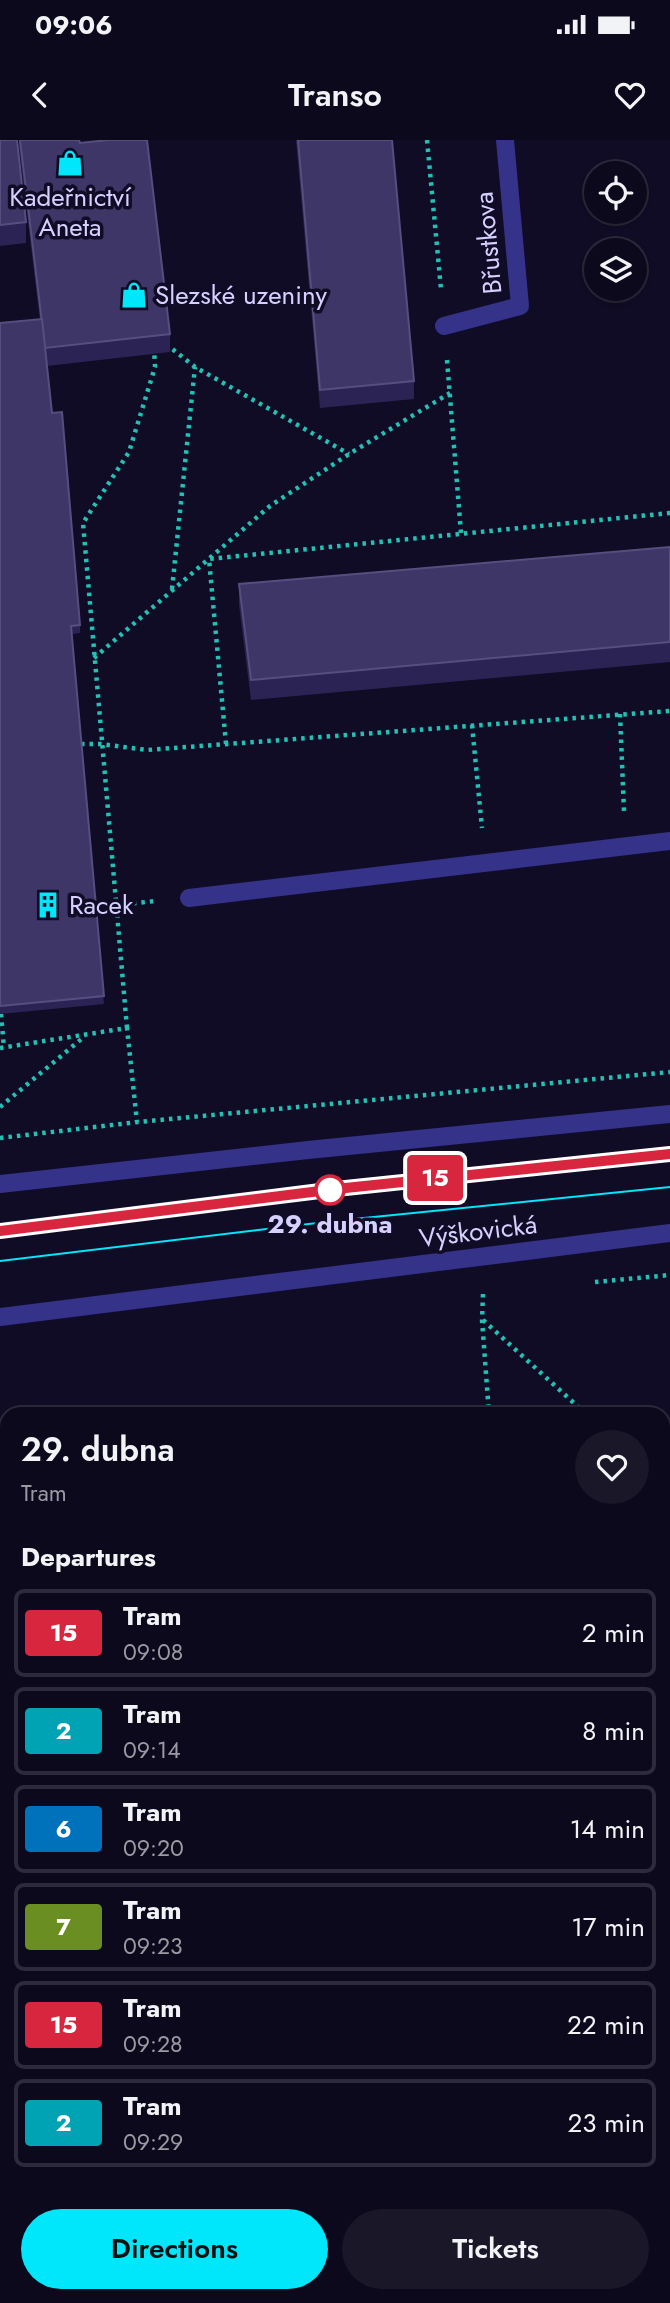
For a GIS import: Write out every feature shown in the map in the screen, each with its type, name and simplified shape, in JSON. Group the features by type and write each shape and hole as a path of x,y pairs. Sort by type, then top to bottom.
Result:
{"street":[{"name":"Břustkova","path":"444,326 520,306 505,140"},
{"path":"188,898 670,841"},
{"path":"0,1184 670,1114"},
{"name":"Výškovická","path":"0,1317 670,1233"}],"path":[{"path":"164,342 195,367 349,454"},
{"path":"138,1122 93,658 83,523 129,452 155,367 154,345"},
{"path":"172,590 195,367"},
{"path":"93,658 270,506 450,393"},
{"path":"209,559 670,513"},
{"path":"209,559 226,744"},
{"path":"81,744 147,750 670,711"},
{"path":"620,714 625,846"},
{"path":"472,725 485,863"},
{"path":"1,1014 2,1048 127,1028"},
{"path":"0,1107 86,1035"},
{"path":"0,1138 138,1122 670,1072"},
{"path":"488,1407 482,1320 578,1407"}],"building":[{"path":"0,140 17,140 26,222 0,225"},
{"path":"20,140 79,140 80,143 147,140 170,334 45,348"},
{"path":"298,140 392,140 414,381 320,390"},
{"path":"42,319 52,413 62,412 80,625 71,626 104,996 0,1006 0,323"},
{"path":"670,547 670,642 251,680 239,584"}],"tram line":[{"path":"0,1231 336,1189 670,1154"},
{"name":"15","path":"0,1231 336,1189 670,1154"},
{"path":"0,1261 334,1221 670,1187"}],"place":[{"name":"Kadeřnictví Aneta","path":"70,163"},
{"name":"Slezské uzeniny","path":"134,295"},
{"name":"Racek","path":"48,905"},
{"name":"29. dubna","path":"330,1190"}]}
